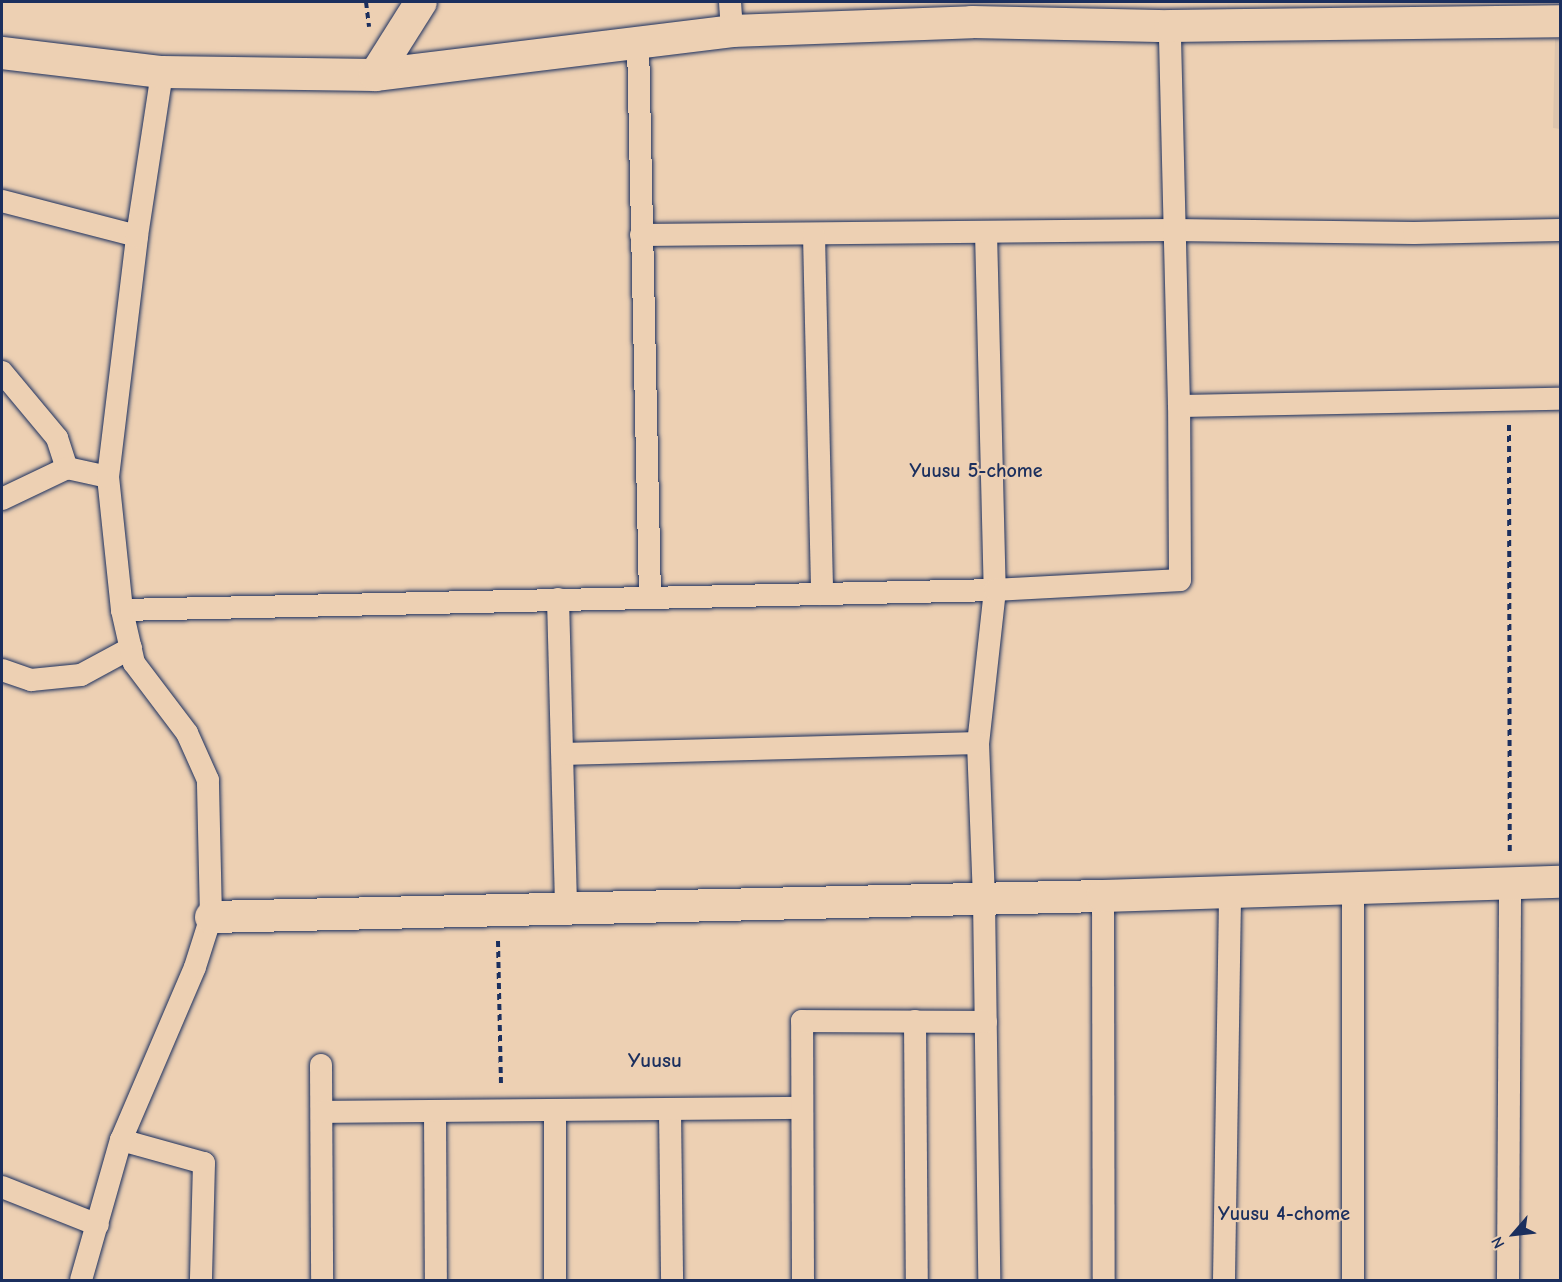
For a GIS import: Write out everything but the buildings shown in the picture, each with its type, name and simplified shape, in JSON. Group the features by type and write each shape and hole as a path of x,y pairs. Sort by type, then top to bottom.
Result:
{"street":[{"path":"375,75 421,2"},
{"path":"2,53 162,72 375,75 638,43 731,16 971,12 1170,26 1516,12 1560,21"},
{"path":"122,610 994,590 1180,580 1179,406 1173,230 1170,26"},
{"path":"638,43 650,598"},
{"path":"81,1281 121,1140 195,967 211,916 208,780 187,733 134,663 122,610 108,477 137,236 162,72"},
{"path":"2,201 137,236"},
{"path":"641,235 1173,230 1414,233 1560,230"},
{"path":"986,232 994,590 978,743 984,899 989,1281"},
{"path":"814,235 822,594"},
{"path":"2,372 57,438 68,468"},
{"path":"1179,406 1560,399"},
{"path":"2,499 68,468 108,477"},
{"path":"558,599 567,907"},
{"path":"2,670 31,680 81,675 131,648"},
{"path":"563,754 978,743"},
{"path":"211,916 984,899 1560,882"},
{"path":"1508,1281 1510,883"},
{"path":"1353,888 1353,1281"},
{"path":"1224,1281 1230,892"},
{"path":"1103,896 1104,1281"},
{"path":"803,1281 802,1021 986,1022"},
{"path":"915,1021 917,1281"},
{"path":"321,1065 322,1281"},
{"path":"322,1112 801,1108"},
{"path":"555,1110 555,1281"},
{"path":"670,1110 672,1281"},
{"path":"435,1111 436,1281"},
{"path":"121,1140 204,1163 201,1281"},
{"path":"2,1187 98,1225"}],"path":[{"path":"1509,399 1510,883"},
{"path":"498,909 502,1111"}],"shaded area":[{"path":"1555,39 1560,39 1560,129 1553,128"}],"district":[{"name":"Yuusu 5-chome","path":"976,470"},
{"name":"Yuusu","path":"655,1060"},
{"name":"Yuusu 4-chome","path":"1284,1213"}]}
